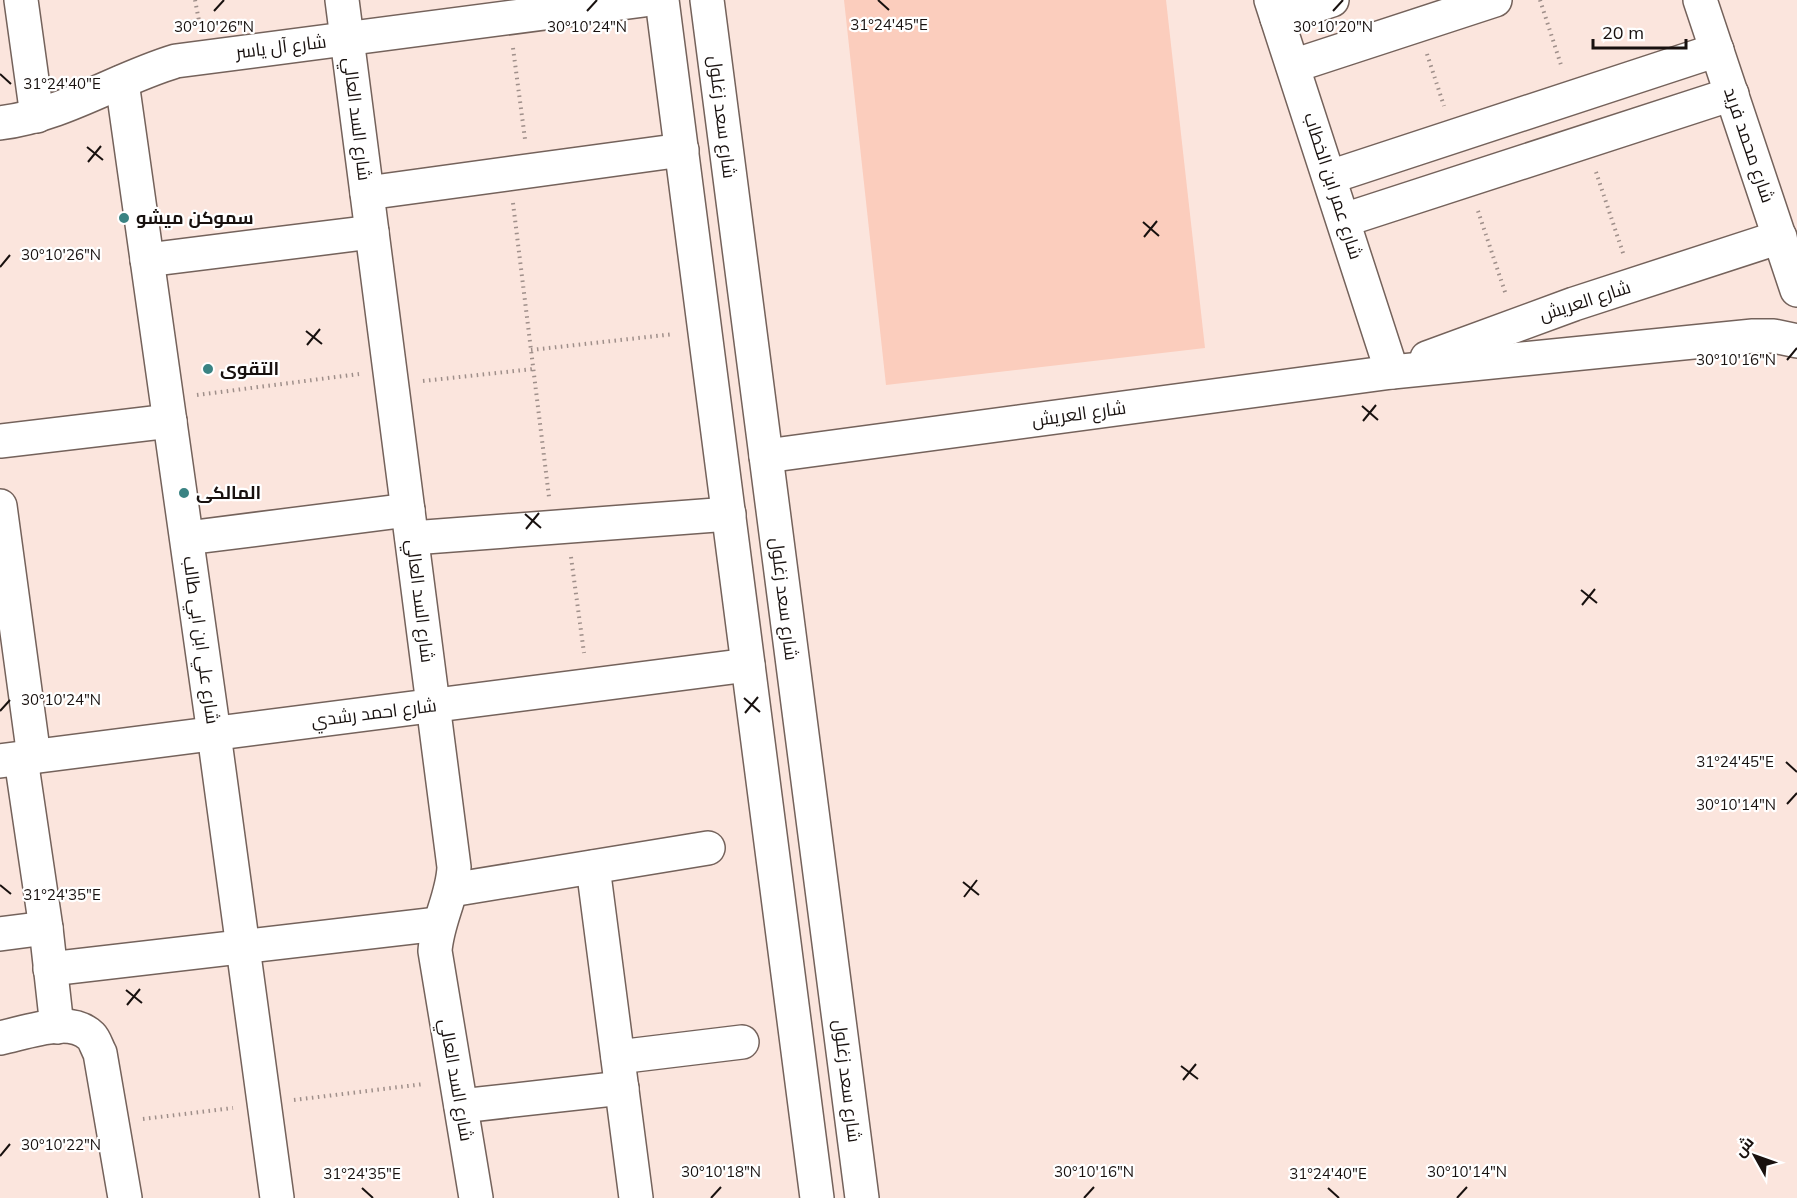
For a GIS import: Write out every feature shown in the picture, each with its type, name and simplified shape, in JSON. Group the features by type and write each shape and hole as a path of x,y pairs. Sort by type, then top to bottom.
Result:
{"street":[{"path":"21,0 37,116"},
{"name":"شارع السد العالي","path":"342,0 453,867 451,890 438,924 435,951 476,1198"},
{"name":"شارع آل ياسر","path":"0,123 37,116 81,102 122,82 176,61 644,0"},
{"path":"662,0 817,1198"},
{"name":"شارع سعد زغلول","path":"707,0 862,1198"},
{"path":"1274,9 1332,0"},
{"path":"1293,66 1495,0"},
{"name":"شارع محمد فريد","path":"1700,0 1797,290"},
{"name":"شارع عمر ابن الخطاب","path":"1274,9 1392,372"},
{"path":"1330,177 1717,50"},
{"name":"شارع علي ابن ابي طالب","path":"122,82 277,1198"},
{"path":"1344,220 1732,94"},
{"path":"367,193 682,150"},
{"path":"147,260 372,232"},
{"name":"شارع العريش","path":"1392,372 1515,324 1780,237"},
{"name":"شارع العريش","path":"766,456 1392,372 1753,336 1774,336 1797,341"},
{"path":"0,441 169,410"},
{"path":"0,506 18,759 46,928 57,1027"},
{"path":"187,538 410,524 559,527 729,514"},
{"name":"شارع احمد رشدي","path":"18,759 748,665"},
{"path":"451,890 708,848"},
{"path":"593,867 636,1198"},
{"path":"50,969 438,924"},
{"path":"0,934 46,928"},
{"path":"0,1038 57,1027 75,1027 91,1036 100,1053 125,1198"},
{"path":"461,1107 742,1042"}],"path":[{"path":"1540,0 1572,97"},
{"path":"510,17 533,369 588,686"},
{"path":"1418,26 1454,136"},
{"path":"1586,141 1633,285"},
{"path":"1468,180 1515,324"},
{"path":"531,350 705,330"},
{"path":"169,410 391,377 533,369"}],"shaded area":[{"path":"844,0 1166,0 1205,348 886,385"}],"place":[{"name":"سموكن ميشو","path":"124,218"},
{"name":"التقوى","path":"208,369"},
{"name":"المالكى","path":"184,493"}]}
